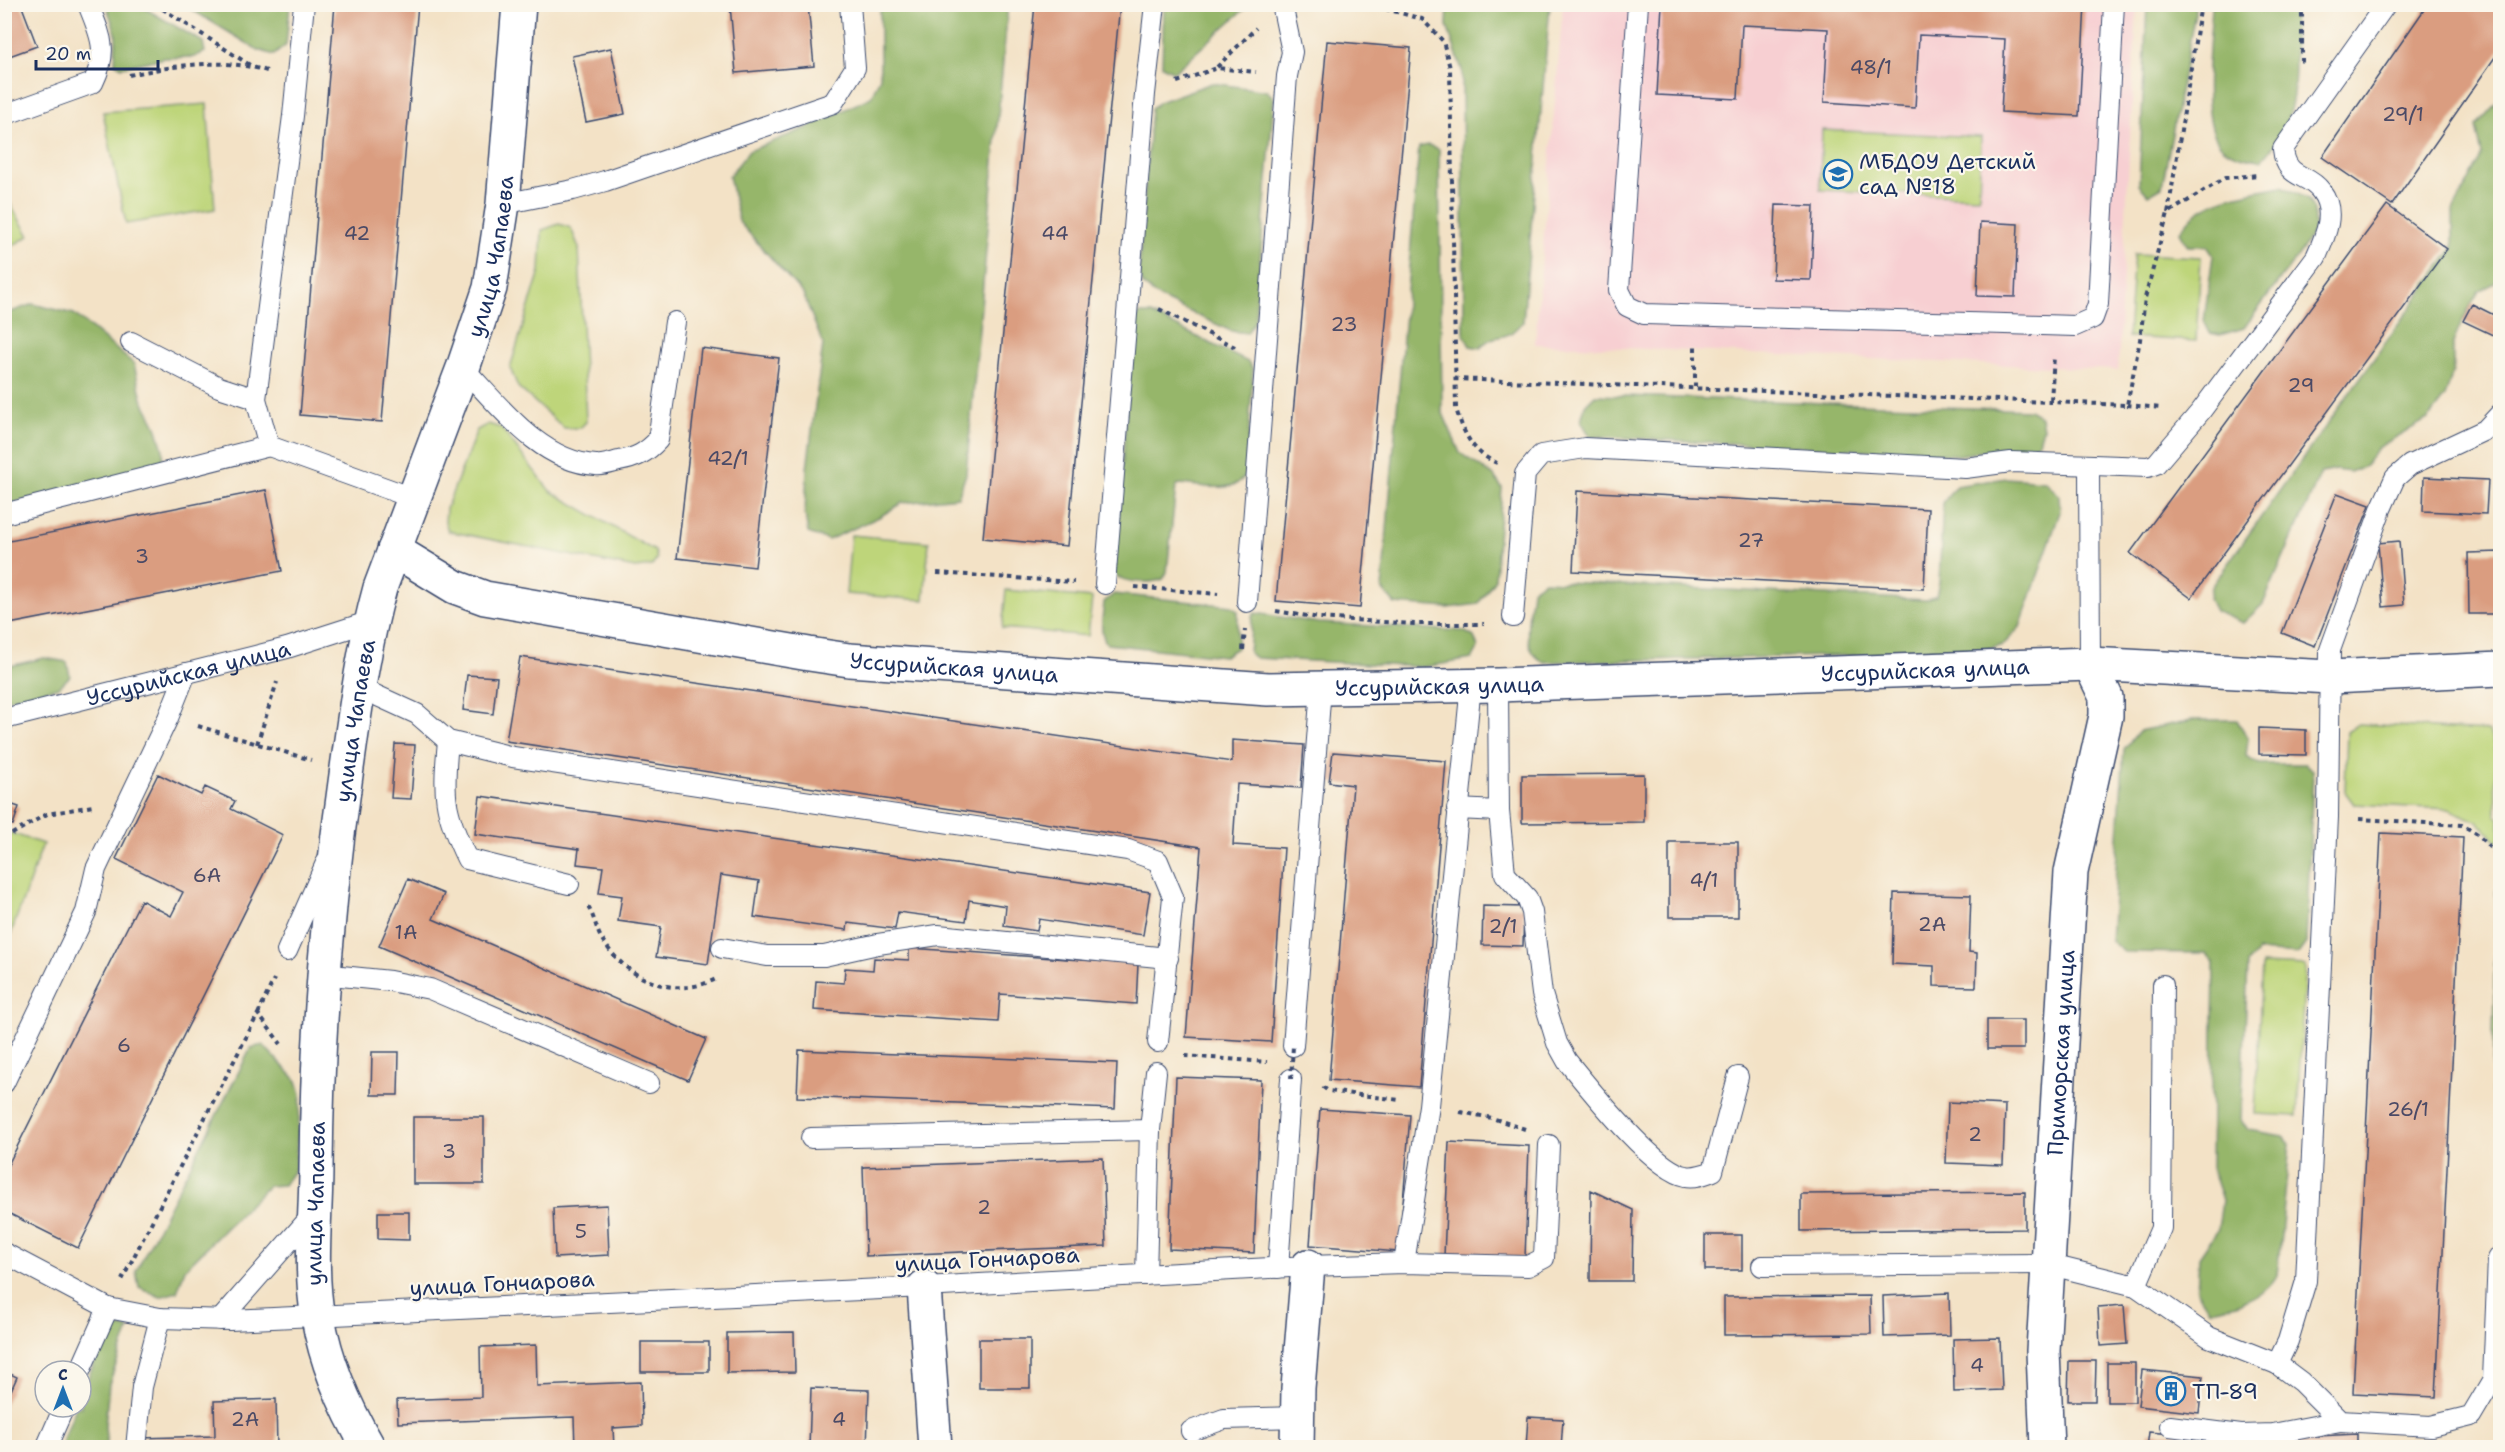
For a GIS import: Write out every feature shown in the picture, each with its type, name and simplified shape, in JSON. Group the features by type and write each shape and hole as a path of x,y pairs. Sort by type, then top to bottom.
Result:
{"street":[{"name":"улица Чапаева","path":"369,1448 341,1394 317,1316 317,1081 322,974 337,839 358,687 371,621 380,588 463,368 490,288 503,204 519,4"},
{"name":"Уссурийская улица","path":"394,550 455,587 485,598 849,660 1268,689 1485,685 2090,664 2330,677 2500,669"},
{"name":"Приморская улица","path":"2047,1448 2043,1351 2071,872 2106,716 2106,698 2090,664"},
{"path":"1293,1267 1297,1432"},
{"path":"924,1287 935,1448"}],"lane":[{"path":"4,115 93,83 103,63 103,44 88,4"},
{"path":"269,446 256,399 297,81 304,4"},
{"path":"503,204 573,190 604,181 833,103 855,68 850,4"},
{"path":"1105,584 1145,94 1155,4"},
{"path":"1246,602 1287,76 1292,52 1282,4"},
{"path":"1638,4 1619,290 1627,306 1644,314 2076,326 2093,318 2098,304 2114,4"},
{"path":"1513,616 1526,474 1541,455 1584,448 1965,468 2011,462 2148,467 2156,464 2201,411 2316,256 2329,230 2327,207 2321,190 2291,171 2284,162 2283,149 2386,4"},
{"path":"463,368 536,441 571,459 597,466 636,458 648,451 658,440 675,322"},
{"path":"131,342 219,387 256,399"},
{"path":"2277,1364 2288,1341 2306,1281 2328,818 2330,650 2381,509 2395,478 2410,465 2485,430 2500,414"},
{"path":"4,514 269,446 413,498"},
{"path":"2089,466 2090,664"},
{"name":"Уссурийская улица","path":"4,719 287,648 371,621"},
{"path":"4,1083 86,912 96,869 168,718 186,672"},
{"path":"1404,1263 1429,1106 1457,809 1485,685"},
{"path":"1485,685 1505,874 1527,898 1532,912 1542,994 1554,1033 1567,1062 1654,1159 1673,1172 1687,1177 1713,1171 1738,1077"},
{"path":"358,687 417,714 448,741 513,757 1128,850 1158,861 1173,897 1158,1042"},
{"path":"1293,1267 1291,1063 1321,688"},
{"path":"448,741 444,790 452,827 467,859 569,884"},
{"path":"1457,809 1499,811"},
{"path":"287,951 337,839"},
{"path":"722,948 767,956 824,956 938,935 1168,958"},
{"path":"322,974 390,981 430,989 649,1083"},
{"path":"2136,1286 2161,1228 2163,985"},
{"path":"1146,1275 1150,1130 1156,1072"},
{"path":"811,1138 1150,1130"},
{"name":"улица Гончарова","path":"4,1253 108,1308 160,1318 220,1320 1293,1267 1404,1263 1528,1266 1544,1258 1549,1145"},
{"path":"220,1320 316,1211"},
{"path":"2170,1425 2241,1435 2273,1434 2340,1422 2431,1425 2470,1416 2493,1379 2498,1259 2500,1256"},
{"path":"1762,1266 2048,1264 2136,1286 2209,1337 2277,1364 2301,1382 2340,1422"},
{"path":"85,1359 108,1308"},
{"path":"136,1448 142,1387 160,1318"},
{"path":"46,1448 59,1419"},
{"path":"1191,1431 1224,1419 1297,1432"}],"path":[{"path":"155,4 254,67 297,81"},
{"path":"1368,4 1422,19 1443,41 1450,68 1456,409 1466,439 1489,459 1526,474"},
{"path":"2169,213 2201,4"},
{"path":"2302,4 2303,121"},
{"path":"1145,94 1216,68 1263,20"},
{"path":"93,83 185,64 254,67"},
{"path":"1216,68 1287,76"},
{"path":"1128,294 1265,362"},
{"path":"1695,387 1696,315"},
{"path":"2051,400 2057,325"},
{"path":"937,573 1227,595 1267,609 1319,618 1479,625 1513,616"},
{"path":"257,744 287,648"},
{"path":"168,718 347,770"},
{"path":"12,834 47,814 80,807 126,805"},
{"path":"2328,818 2462,825 2476,833 2500,858"},
{"path":"569,884 590,910 602,940 627,970 658,987 703,985 732,971 746,951"},
{"path":"108,1308 258,1014 287,951"},
{"path":"258,1014 294,1062 317,1081"},
{"path":"1183,1056 1274,1062"},
{"path":"1320,1084 1328,1091 1420,1102 1429,1106 1492,1118 1534,1132 1549,1145"}],"shaded area":[{"name":"МБДОУ Детский сад №18","path":"1563,5 2137,5 2118,370 1535,344"}],"green space":[{"path":"1448,4 1550,5 1523,322 1511,333 1489,340 1481,348 1470,346 1464,335 1462,70 1447,26"},
{"path":"106,5 139,5 203,42 205,52 194,57 164,58 122,67 115,63 116,33"},
{"path":"184,5 290,5 286,45 274,55 258,50"},
{"path":"880,5 1008,5 966,474 958,497 902,503 879,517 828,540 808,533 805,514 807,469 823,344 803,294 739,222 729,176 749,151 809,127 871,97 880,77"},
{"path":"1164,5 1248,6 1174,72 1162,66"},
{"path":"2147,5 2195,5 2162,187 2148,195 2139,185"},
{"path":"2212,5 2293,5 2295,67 2291,107 2285,126 2275,144 2261,160 2238,156 2228,151 2219,143 2213,131 2208,96"},
{"path":"1212,83 1267,91 1274,98 1255,320 1247,333 1231,331 1160,298 1143,285 1139,271 1151,109 1159,102"},
{"path":"2500,99 2500,274 2495,283 2479,291 2464,317 2453,343 2453,372 2445,397 2428,419 2377,448 2366,466 2350,472 2336,470 2321,473 2263,604 2243,623 2215,611 2209,599 2211,587 2453,248 2453,211 2482,155 2476,126"},
{"path":"207,104 215,209 126,224 103,112"},
{"path":"1822,130 1981,137 1979,197 1820,190"},
{"path":"1428,145 1439,149 1442,411 1460,453 1494,476 1502,488 1495,579 1478,604 1448,608 1395,604 1382,589 1419,147"},
{"path":"2282,186 2308,199 2314,211 2314,229 2302,250 2244,328 2220,335 2210,333 2204,321 2213,255 2207,246 2188,246 2180,232 2199,211 2225,198"},
{"path":"4,193 29,236 5,250 4,250"},
{"path":"559,224 571,228 579,248 586,422 580,428 564,428 518,387 510,368 540,271 542,230"},
{"path":"2134,254 2201,257 2196,341 2128,337"},
{"path":"33,304 74,314 134,364 142,399 156,426 163,450 163,468 5,505 5,314"},
{"path":"1139,314 1151,314 1248,362 1253,369 1246,475 1241,481 1225,487 1180,484 1176,486 1167,572 1163,579 1145,582 1125,580 1114,575 1133,323"},
{"path":"1595,395 2029,410 2041,417 2043,428 2039,442 2028,449 1998,449 1960,455 1590,436 1581,421 1585,405"},
{"path":"488,424 501,428 550,491 655,551 657,559 652,566 635,568 448,531 445,522 446,509 477,430"},
{"path":"2006,478 2045,481 2059,495 2060,512 2020,627 2003,645 1971,653 1544,662 1536,656 1528,640 1532,590 1544,581 1927,600 1936,596 1939,583 1943,503 1956,486"},
{"path":"851,535 929,542 924,600 846,594"},
{"path":"1006,590 1092,598 1088,636 1002,628"},
{"path":"1114,594 1232,606 1238,611 1237,648 1224,656 1107,644 1102,629 1104,602"},
{"path":"1255,613 1319,623 1464,631 1474,637 1478,648 1472,659 1424,667 1256,658 1249,653 1252,617"},
{"path":"44,658 67,662 70,676 59,687 5,700 5,667"},
{"path":"2192,720 2237,720 2248,739 2246,756 2259,764 2305,764 2313,770 2306,943 2298,954 2258,951 2248,964 2241,1119 2248,1130 2283,1136 2290,1144 2277,1275 2257,1295 2238,1303 2209,1310 2197,1291 2199,1257 2218,1229 2222,1200 2211,1168 2214,962 2206,953 2124,952 2111,941 2124,749 2139,731"},
{"path":"2358,724 2488,731 2495,744 2496,815 2500,818 2500,844 2477,821 2448,809 2354,804 2345,792 2347,731"},
{"path":"4,831 43,844 5,950"},
{"path":"2500,887 2500,1097 2492,1093 2496,890"},
{"path":"2262,964 2305,966 2297,1116 2255,1114"},
{"path":"263,1045 297,1081 301,1094 295,1169 284,1185 268,1186 185,1269 177,1292 160,1297 139,1287 136,1271 251,1048"},
{"path":"117,1326 129,1329 109,1384 105,1426 107,1447 60,1448 71,1419 93,1419 93,1366 107,1332"}],"building":[{"path":"4,4 21,4 37,46 4,58"},
{"path":"335,4 418,4 382,422 300,415"},
{"path":"1035,4 1120,4 1067,546 983,538"},
{"path":"1662,4 2085,4 2079,116 2001,112 2005,39 1919,35 1915,108 1824,102 1828,29 1742,25 1738,99 1657,95"},
{"path":"2428,4 2500,4 2500,50 2392,205 2322,157"},
{"path":"730,5 808,5 814,66 736,73"},
{"path":"1327,41 1411,48 1360,608 1276,601"},
{"path":"611,48 625,114 586,122 572,56"},
{"path":"1776,205 1814,206 1811,280 1773,279"},
{"path":"2387,205 2447,249 2191,598 2130,553"},
{"path":"1980,222 2018,224 2015,297 1977,296"},
{"path":"2472,304 2500,318 2500,330 2497,337 2463,321"},
{"path":"701,348 779,358 755,567 677,558"},
{"path":"2424,477 2488,480 2486,514 2423,511"},
{"path":"266,490 282,571 4,625 4,542"},
{"path":"1577,491 1928,509 1924,589 1573,571"},
{"path":"2337,493 2370,505 2315,646 2282,633"},
{"path":"2399,541 2404,605 2383,607 2378,543"},
{"path":"2500,552 2500,614 2469,614 2468,553"},
{"path":"520,657 1232,762 1232,740 1304,745 1301,788 1237,784 1233,845 1284,848 1271,1042 1186,1037 1201,847 506,741"},
{"path":"467,675 497,677 493,714 463,710"},
{"path":"2259,728 2306,730 2306,755 2259,754"},
{"path":"395,744 415,745 411,799 391,798"},
{"path":"1333,752 1446,761 1419,1087 1329,1080 1353,785 1329,782"},
{"path":"158,774 201,795 205,787 235,801 231,809 283,835 78,1248 4,1211 4,1173 141,900 171,916 183,892 116,859"},
{"path":"1644,774 1644,822 1522,823 1522,775"},
{"path":"480,796 1150,892 1143,935 1039,919 1037,931 1004,926 1006,906 969,900 966,921 898,912 895,929 848,923 847,930 754,917 759,881 721,875 708,964 656,957 661,927 618,921 622,896 599,893 603,867 577,864 579,849 475,834"},
{"path":"4,802 19,807 13,825 4,822"},
{"path":"2381,833 2463,837 2436,1397 2353,1393"},
{"path":"1669,842 1738,842 1738,917 1669,917"},
{"path":"408,879 444,894 433,919 706,1039 688,1080 379,946"},
{"path":"1894,893 1971,895 1969,952 1977,953 1976,987 1934,986 1934,966 1892,964"},
{"path":"1483,906 1524,907 1523,946 1482,945"},
{"path":"909,948 1138,964 1136,1004 1000,994 998,1022 814,1010 816,981 844,983 845,968 873,970 874,958 909,960"},
{"path":"1987,1020 2024,1020 2024,1049 1987,1049"},
{"path":"799,1050 1117,1063 1115,1109 797,1097"},
{"path":"372,1052 399,1052 398,1095 371,1095"},
{"path":"1176,1077 1261,1080 1254,1253 1169,1249"},
{"path":"1948,1102 2005,1105 2003,1165 1946,1163"},
{"path":"1320,1109 1410,1115 1399,1252 1310,1245"},
{"path":"413,1117 484,1117 484,1184 413,1184"},
{"path":"1449,1142 1529,1146 1525,1258 1444,1256"},
{"path":"1103,1158 1106,1246 866,1256 863,1167"},
{"path":"1591,1190 1633,1210 1632,1281 1590,1281"},
{"path":"2025,1192 2025,1229 1801,1231 1801,1194"},
{"path":"607,1205 609,1255 555,1258 553,1208"},
{"path":"378,1212 409,1212 409,1240 378,1239"},
{"path":"1705,1235 1742,1235 1742,1270 1705,1270"},
{"path":"1949,1293 1950,1335 1884,1337 1883,1296"},
{"path":"1870,1296 1871,1334 1724,1335 1724,1297"},
{"path":"2124,1305 2127,1344 2100,1346 2098,1307"},
{"path":"794,1332 795,1372 727,1373 727,1333"},
{"path":"2000,1338 2002,1390 1954,1392 1953,1339"},
{"path":"979,1339 1030,1339 1030,1388 979,1388"},
{"path":"641,1342 709,1342 709,1372 641,1372"},
{"path":"536,1345 537,1386 641,1382 642,1426 613,1428 614,1448 575,1448 574,1417 398,1423 397,1400 481,1397 480,1347"},
{"path":"2069,1361 2096,1361 2095,1401 2068,1401"},
{"path":"2107,1363 2135,1363 2135,1402 2107,1402"},
{"name":"ТП-89","path":"2142,1370 2203,1376 2199,1413 2138,1406"},
{"path":"4,1371 17,1377 4,1406"},
{"path":"811,1388 869,1390 867,1448 809,1448"},
{"path":"276,1399 277,1448 140,1448 140,1438 215,1436 214,1401"},
{"path":"1528,1417 1563,1419 1561,1448 1526,1448"},
{"path":"2149,1432 2243,1440 2357,1434 2357,1448 2147,1448"}],"place":[{"name":"МБДОУ Детский сад №18","path":"1838,174"},
{"name":"ТП-89","path":"2171,1391"}]}
